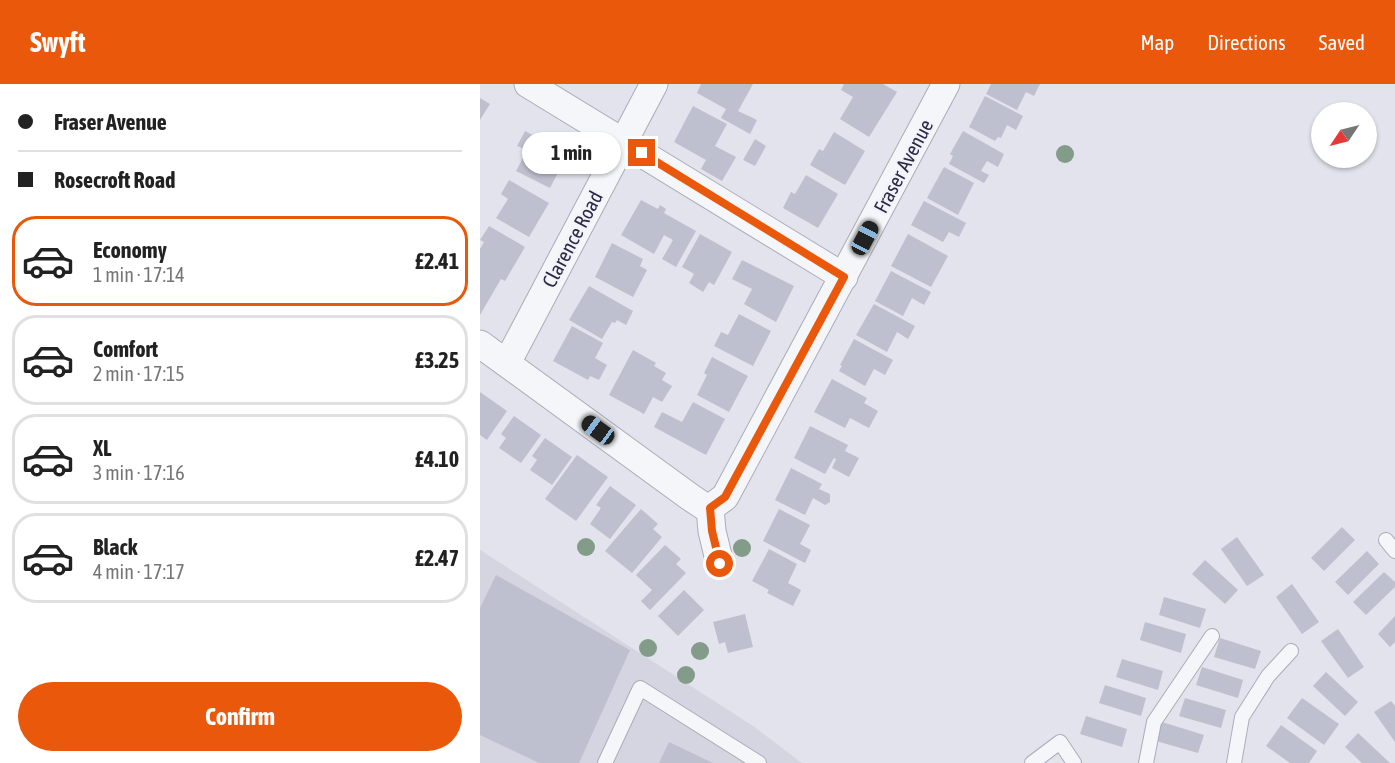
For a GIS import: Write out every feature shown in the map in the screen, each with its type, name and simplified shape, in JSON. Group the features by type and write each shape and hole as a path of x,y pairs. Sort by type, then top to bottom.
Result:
{"street":[{"path":"528,84 844,277"},
{"name":"Clarence Road","path":"507,363 654,84"},
{"name":"Fraser Avenue","path":"710,508 725,497 946,84"},
{"path":"480,344 690,497 710,508 712,531 720,564"}],"lane":[{"path":"1146,763 1154,722 1212,636"},
{"path":"1234,763 1242,717 1268,676 1291,651"},
{"path":"605,763 640,688 759,763"},
{"path":"1032,763 1060,742 1074,763"}],"shaded area":[{"path":"480,550 753,726 802,763 480,763"}],"building":[{"path":"701,84 753,84 738,111 757,120 750,134 721,118 726,109 697,93"},
{"path":"844,84 883,84 897,92 869,137 840,119 853,97 841,90"},
{"path":"991,84 1040,84 1034,96 1026,92 1017,110 986,94"},
{"path":"985,96 1023,116 1016,130 1007,125 1001,138 998,137 995,141 969,127"},
{"path":"480,98 490,104 480,120"},
{"path":"693,106 727,124 715,146 736,157 722,181 701,169 706,160 674,142"},
{"path":"525,131 568,153 550,188 516,171 527,150 517,146"},
{"path":"963,131 1004,154 998,167 987,161 981,171 989,175 984,183 949,164 953,156 950,154"},
{"path":"834,132 865,151 845,185 810,165 819,149 823,151"},
{"path":"755,139 766,146 755,166 743,160"},
{"path":"944,167 974,183 958,215 927,198"},
{"path":"806,175 838,194 818,228 783,208 791,192 795,194"},
{"path":"509,180 549,203 529,237 496,218 508,199 501,194"},
{"path":"641,200 658,209 660,205 666,209 664,213 696,231 676,267 662,259 673,240 664,235 654,254 621,235"},
{"path":"924,201 966,223 959,237 949,232 943,242 911,225"},
{"path":"489,226 525,247 505,281 501,279 480,315 480,249 484,242 480,240"},
{"path":"700,234 732,252 714,285 709,282 703,292 689,283 694,274 682,267"},
{"path":"908,234 948,256 931,287 891,266"},
{"path":"612,243 643,259 640,266 647,270 633,297 595,277"},
{"path":"742,260 794,286 776,322 744,304 752,289 732,279"},
{"path":"891,271 931,292 924,305 912,298 903,316 875,301"},
{"path":"589,286 633,311 626,325 617,320 615,323 612,322 602,339 569,320"},
{"path":"874,304 915,326 908,339 897,332 887,352 856,335"},
{"path":"739,314 771,331 753,366 714,346 721,332 728,335"},
{"path":"572,326 603,343 595,358 607,365 599,380 590,376 588,380 553,361"},
{"path":"854,339 893,360 885,375 874,369 865,386 839,371"},
{"path":"633,350 656,363 654,366 666,373 662,380 672,386 662,402 653,397 644,414 609,395"},
{"path":"712,357 748,376 729,412 697,395 707,375 704,373"},
{"path":"832,379 867,398 864,403 878,411 869,428 850,418 845,428 814,412"},
{"path":"480,392 507,411 487,440 480,435"},
{"path":"693,402 725,419 706,455 654,427 662,412 682,422"},
{"path":"514,416 541,435 521,463 499,448 506,438 501,434"},
{"path":"810,426 848,445 845,451 859,458 849,477 832,468 836,459 834,458 825,474 794,458"},
{"path":"545,438 572,457 552,485 530,470 537,460 532,456"},
{"path":"577,455 608,477 576,521 545,499"},
{"path":"791,468 822,484 819,489 830,494 830,502 825,505 813,498 805,515 775,500"},
{"path":"610,486 636,505 610,539 590,524 601,508 596,505"},
{"path":"641,509 658,524 653,529 662,537 632,573 605,551"},
{"path":"779,509 810,525 800,544 811,550 805,563 763,541"},
{"path":"1342,527 1355,540 1324,571 1311,558"},
{"path":"1237,537 1264,575 1247,586 1221,549"},
{"path":"665,545 681,559 676,564 686,573 650,610 641,601 652,590 636,575"},
{"path":"769,549 797,564 788,583 801,590 793,606 767,593 769,590 752,581"},
{"path":"1367,551 1379,564 1348,595 1335,582"},
{"path":"1205,560 1238,590 1225,604 1192,574"},
{"path":"1384,572 1395,582 1395,587 1366,615 1353,602"},
{"path":"496,575 630,650 579,763 539,763 480,735 480,608"},
{"path":"1292,584 1319,622 1302,634 1276,597"},
{"path":"684,590 704,610 678,636 658,616"},
{"path":"1164,597 1206,609 1200,628 1159,615"},
{"path":"745,614 753,647 728,653 725,642 719,644 713,622"},
{"path":"1395,616 1395,642 1390,647 1378,634"},
{"path":"1145,622 1186,634 1181,653 1140,640"},
{"path":"1338,629 1364,667 1348,678 1321,641"},
{"path":"1220,638 1261,651 1255,669 1214,657"},
{"path":"1122,659 1163,671 1158,690 1116,677"},
{"path":"1202,667 1243,680 1238,698 1196,685"},
{"path":"1326,672 1358,702 1345,716 1313,686"},
{"path":"1105,685 1146,698 1141,716 1099,703"},
{"path":"1185,698 1226,710 1221,728 1179,716"},
{"path":"1302,698 1339,724 1324,745 1287,718"},
{"path":"1391,701 1395,706 1395,742 1374,712"},
{"path":"1086,716 1127,729 1122,747 1080,734"},
{"path":"1162,722 1204,735 1198,753 1156,741"},
{"path":"1281,725 1317,751 1309,763 1290,763 1266,746"},
{"path":"1358,733 1390,763 1362,763 1345,747"},
{"path":"669,742 713,763 659,763"}],"route":[{"path":"642,153 844,277 725,497 710,508 712,531 720,564"}]}
